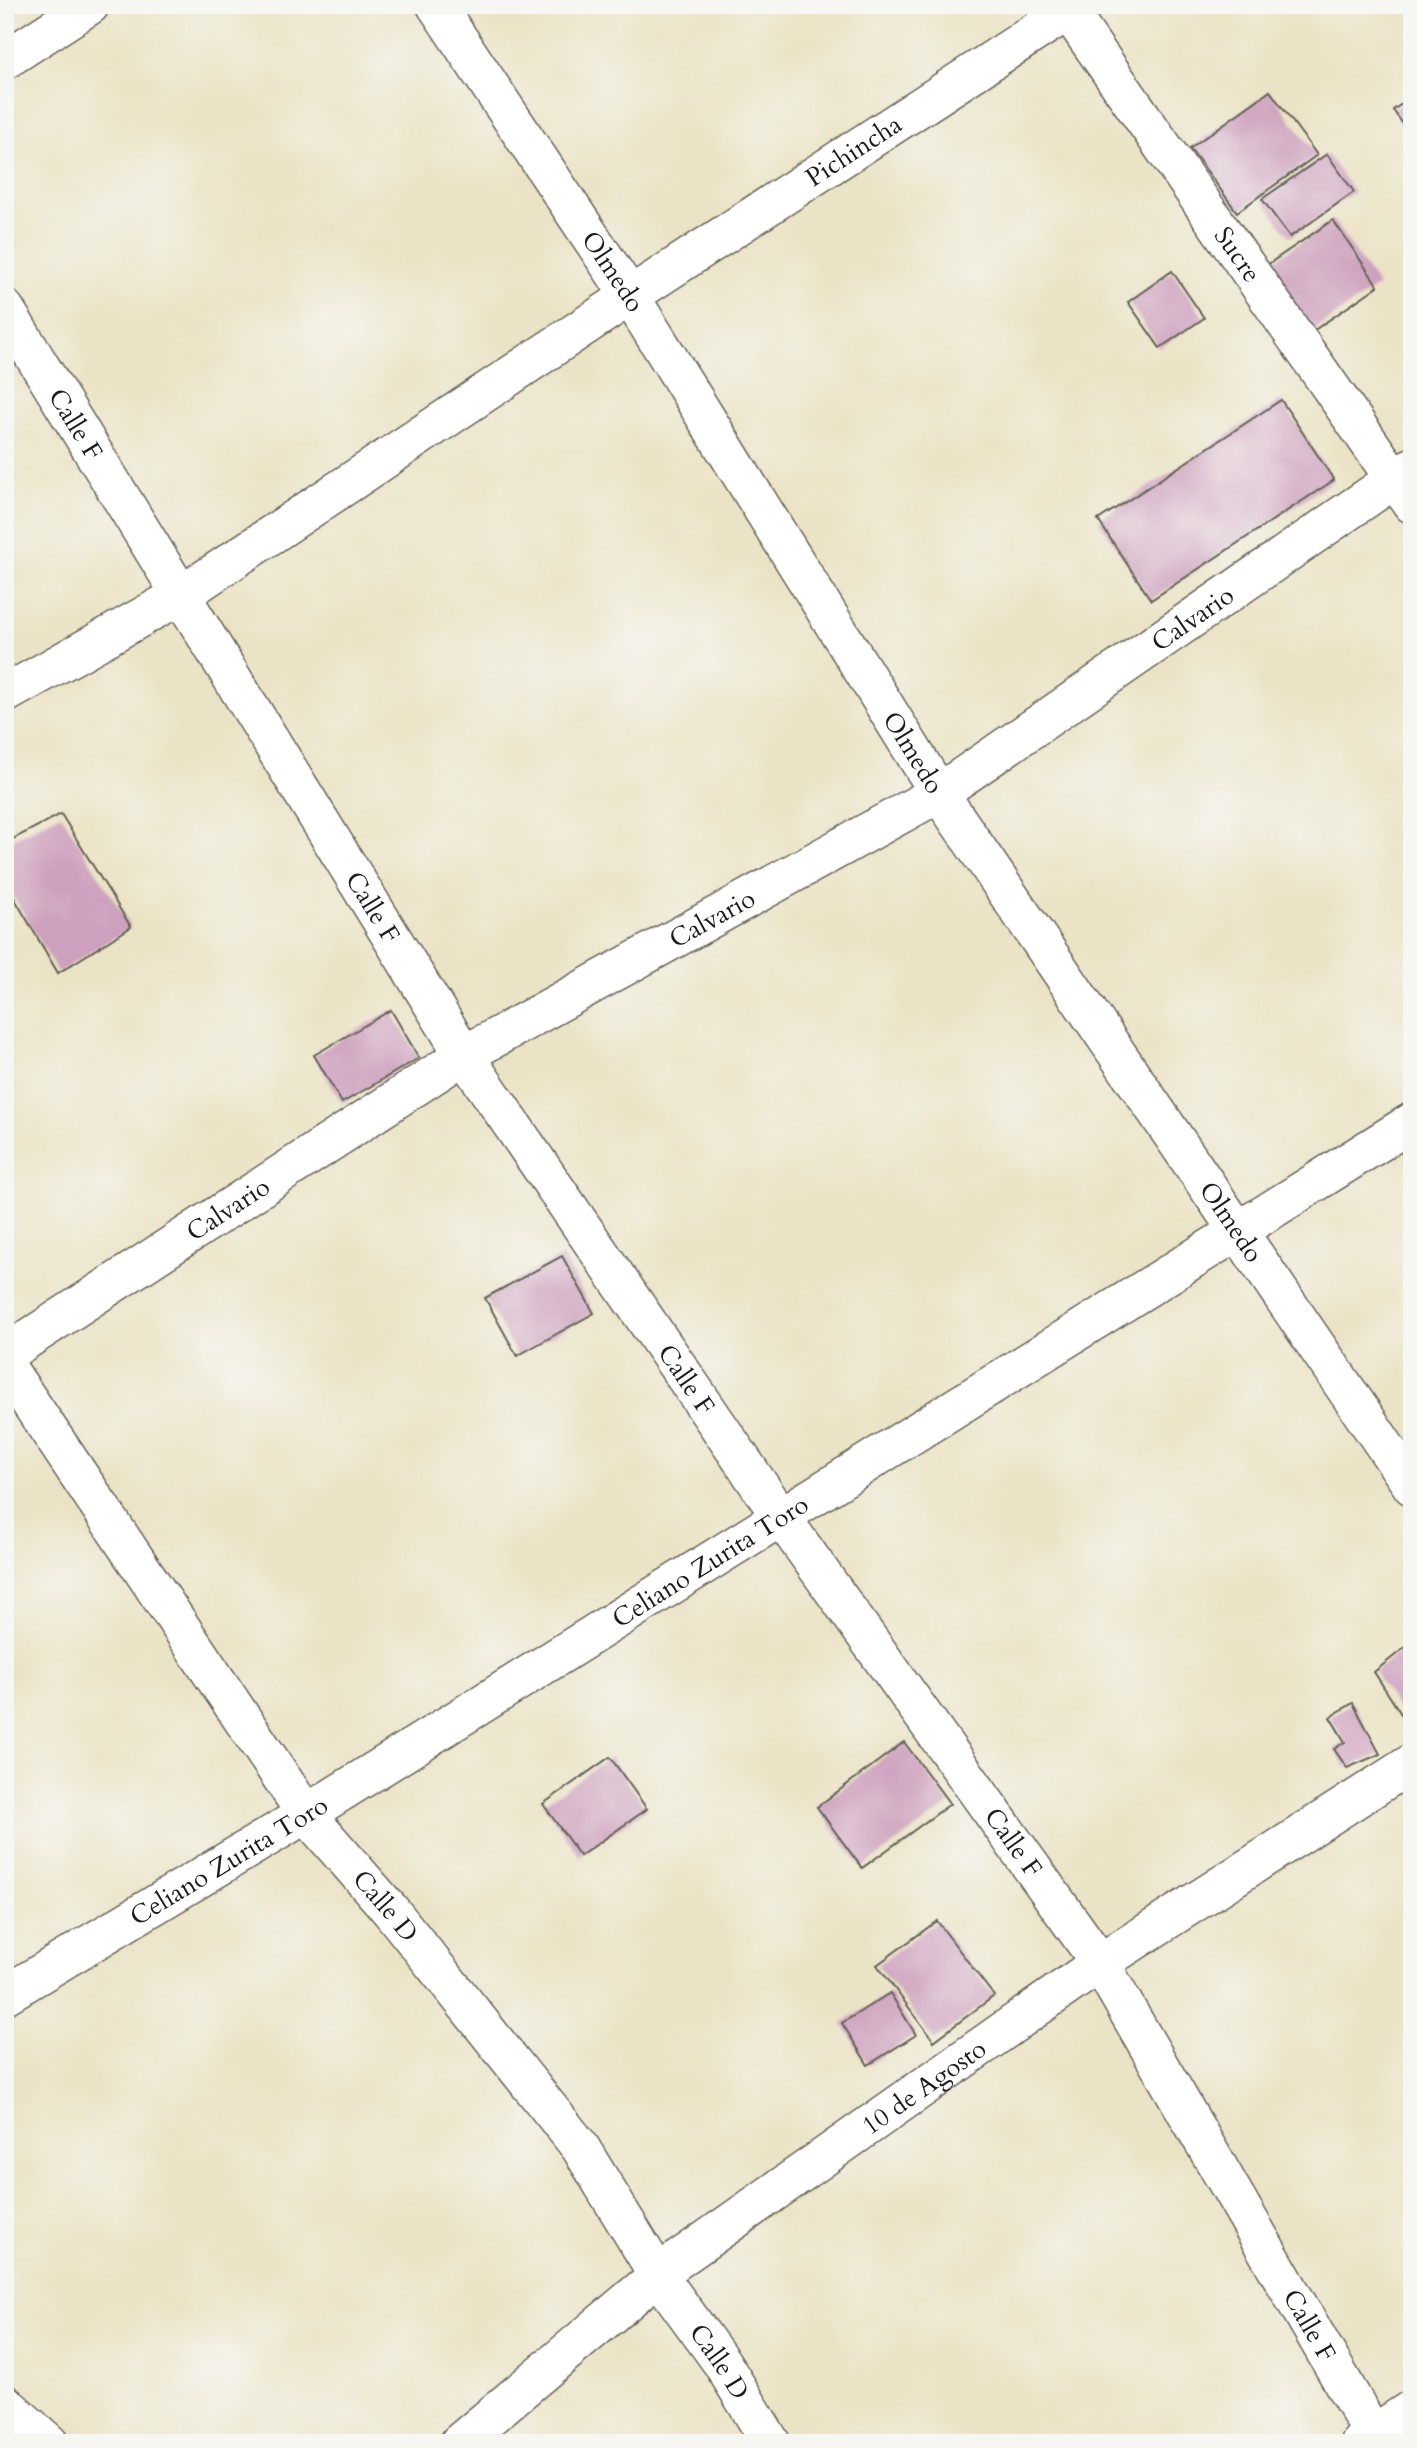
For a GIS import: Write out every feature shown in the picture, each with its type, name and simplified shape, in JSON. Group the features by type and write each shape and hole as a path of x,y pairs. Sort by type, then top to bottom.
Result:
{"street":[{"path":"5,60 90,5"},
{"name":"Olmedo","path":"436,5 630,296 939,793 1412,1486"},
{"name":"Pichincha","path":"5,694 181,595 1070,7"},
{"name":"Sucre","path":"1070,7 1406,483"},
{"name":"Calle F","path":"5,309 464,1055 781,1517 1100,1963 1370,2440"},
{"name":"Calvario","path":"5,1354 464,1055 939,793 1406,483"},
{"name":"Celiano Zurita Toro","path":"5,1995 306,1814 1412,1122"},
{"name":"Calle D","path":"5,1365 306,1814 391,1911 580,2147 658,2275 722,2363 771,2443"},
{"name":"10 de Agosto","path":"459,2443 658,2275 1100,1963 1412,1763"},
{"path":"5,2404 49,2443"},
{"path":"1370,2440 1412,2410"}],"building":[{"path":"1270,91 1317,155 1237,212 1190,148"},
{"path":"1412,97 1412,137 1393,110"},
{"path":"1327,154 1354,192 1290,237 1262,199"},
{"path":"1333,220 1378,286 1310,333 1264,267"},
{"path":"1172,271 1204,318 1160,348 1128,302"},
{"path":"1281,400 1334,480 1151,600 1098,520"},
{"path":"61,814 131,927 58,973 5,882 5,843"},
{"path":"391,1010 419,1058 342,1103 314,1055"},
{"path":"562,1256 594,1313 517,1356 485,1298"},
{"path":"1412,1642 1412,1731 1374,1672"},
{"path":"1353,1703 1380,1754 1347,1768 1334,1749 1345,1742 1330,1717"},
{"path":"904,1742 950,1804 862,1868 817,1807"},
{"path":"610,1757 647,1809 580,1856 543,1804"},
{"path":"937,1921 994,1996 934,2041 877,1965"},
{"path":"890,1993 916,2035 868,2065 842,2023"}]}
